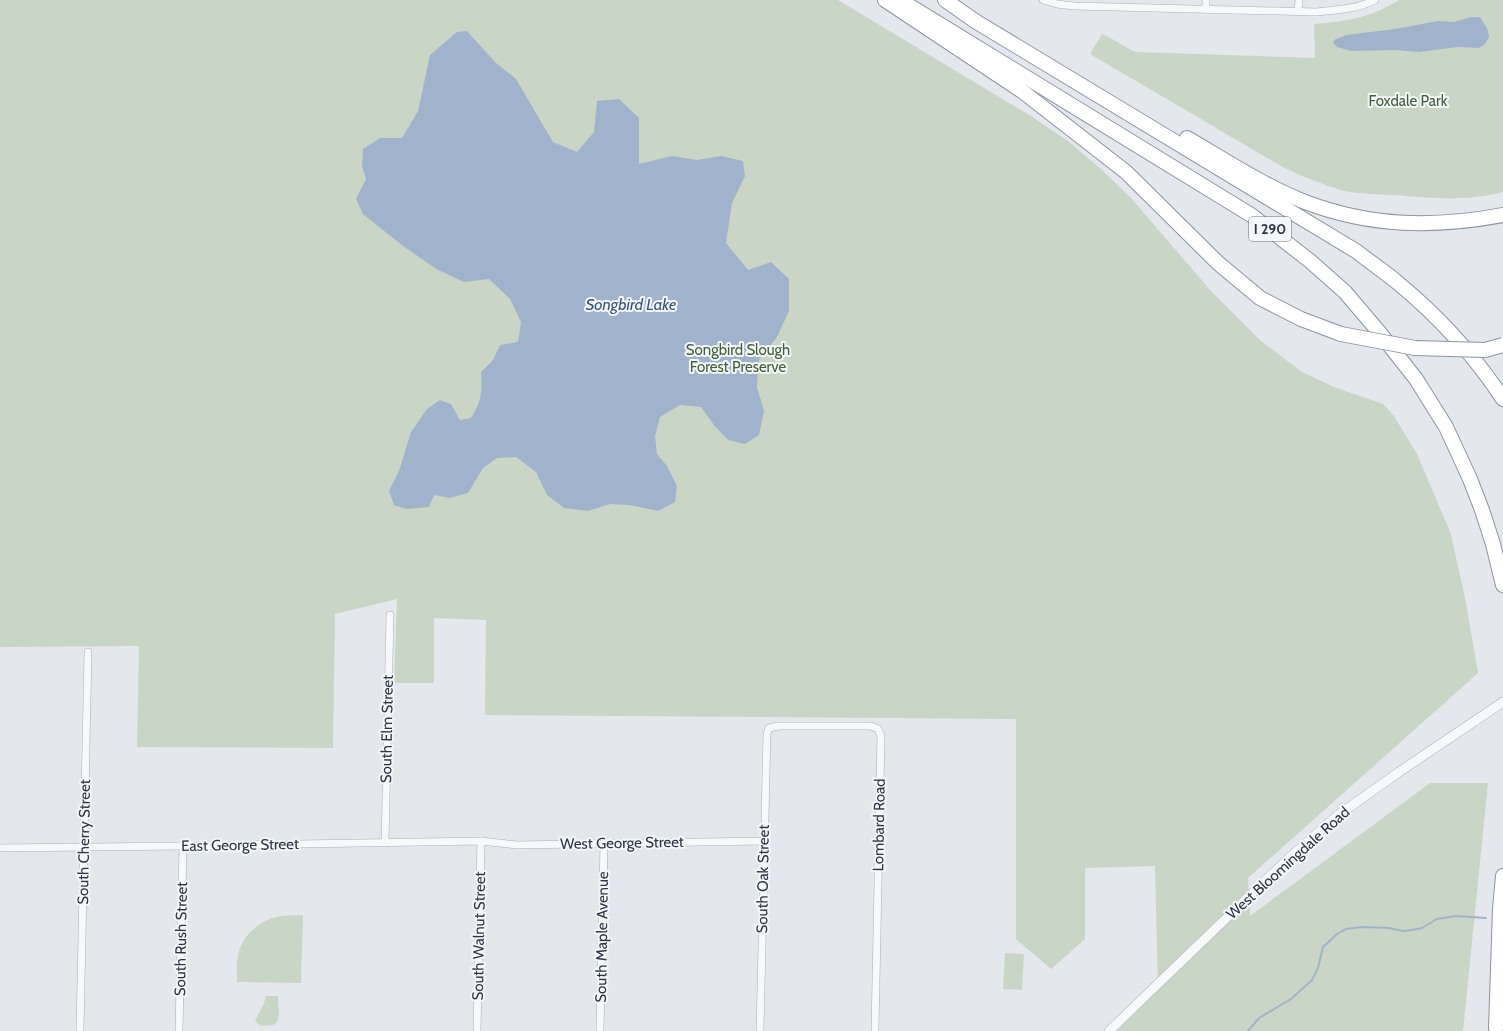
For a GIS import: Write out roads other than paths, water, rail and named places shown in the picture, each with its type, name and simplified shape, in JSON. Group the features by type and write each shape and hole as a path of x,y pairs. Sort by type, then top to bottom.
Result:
{"highway":[{"path":"885,0 1022,91 1126,172 1218,263 1260,298 1301,319 1341,334 1415,348 1485,350 1503,345"},
{"name":"I 290","path":"900,0 1251,215 1310,261 1345,292 1416,379 1446,428 1470,479 1477,498 1493,544 1503,585"},
{"path":"946,0 1002,28 1260,180 1304,202 1334,212 1400,223 1438,224 1477,220 1503,215"},
{"name":"I 290","path":"946,0 975,21 1356,251 1398,282 1433,314 1471,354 1503,399"},
{"path":"1496,1029 1500,909 1503,876"},
{"path":"1496,1029 1503,966"}],"street":[{"path":"1043,0 1057,4 1074,6 1109,3 1206,9 1298,11 1338,10 1367,4 1375,0"},
{"path":"1206,0 1206,9"},
{"path":"1298,11 1299,0"},
{"name":"South Elm Street","path":"385,843 390,615"},
{"name":"South Cherry Street","path":"80,1031 88,652"},
{"name":"West Bloomingdale Road","path":"1109,1031 1289,858 1337,816 1399,772 1502,703"},
{"name":"Lombard Road","path":"769,728 778,726 871,726 878,729 880,732 875,1031"},
{"name":"South Oak Street","path":"760,1031 767,737 769,728"},
{"name":"East George Street","path":"0,848 481,841"},
{"name":"West George Street","path":"481,841 517,845 764,841"},
{"name":"South Walnut Street","path":"477,1031 481,841"},
{"name":"South Maple Avenue","path":"600,1031 604,843"},
{"name":"South Rush Street","path":"179,1031 183,846"}],"water":[{"path":"1471,17 1480,17 1488,30 1489,37 1485,44 1479,48 1458,47 1419,52 1395,50 1351,51 1337,47 1333,43 1334,40 1346,35 1395,29 1438,21 1454,22"},
{"name":"Songbird Lake","path":"467,31 495,62 516,79 553,142 577,152 594,132 597,101 619,99 639,118 639,164 672,156 697,160 721,156 743,161 745,176 732,203 726,243 748,270 771,262 789,279 789,311 777,337 759,360 757,387 764,411 759,435 745,444 728,440 714,425 701,407 680,405 660,417 655,436 657,454 667,466 677,486 675,502 658,511 630,505 610,504 588,511 564,508 547,495 536,472 516,457 497,458 483,468 468,493 449,498 434,495 429,507 406,509 394,505 389,491 399,471 411,432 427,409 440,400 451,404 460,420 471,418 479,401 481,372 493,360 500,345 518,342 521,322 510,299 489,279 464,282 438,270 403,246 363,214 356,199 366,179 362,166 363,149 380,138 402,138 418,111 430,55 457,32"}],"waterway":[{"path":"1248,1031 1259,1018 1291,999 1312,980 1318,968 1323,947 1337,934 1346,929 1362,927 1389,928 1403,931 1422,928 1437,919 1456,916 1486,918"}],"park label":[{"name":"Foxdale Park","path":"1408,101"},
{"name":"Songbird Slough Forest Preserve","path":"738,358"}]}
